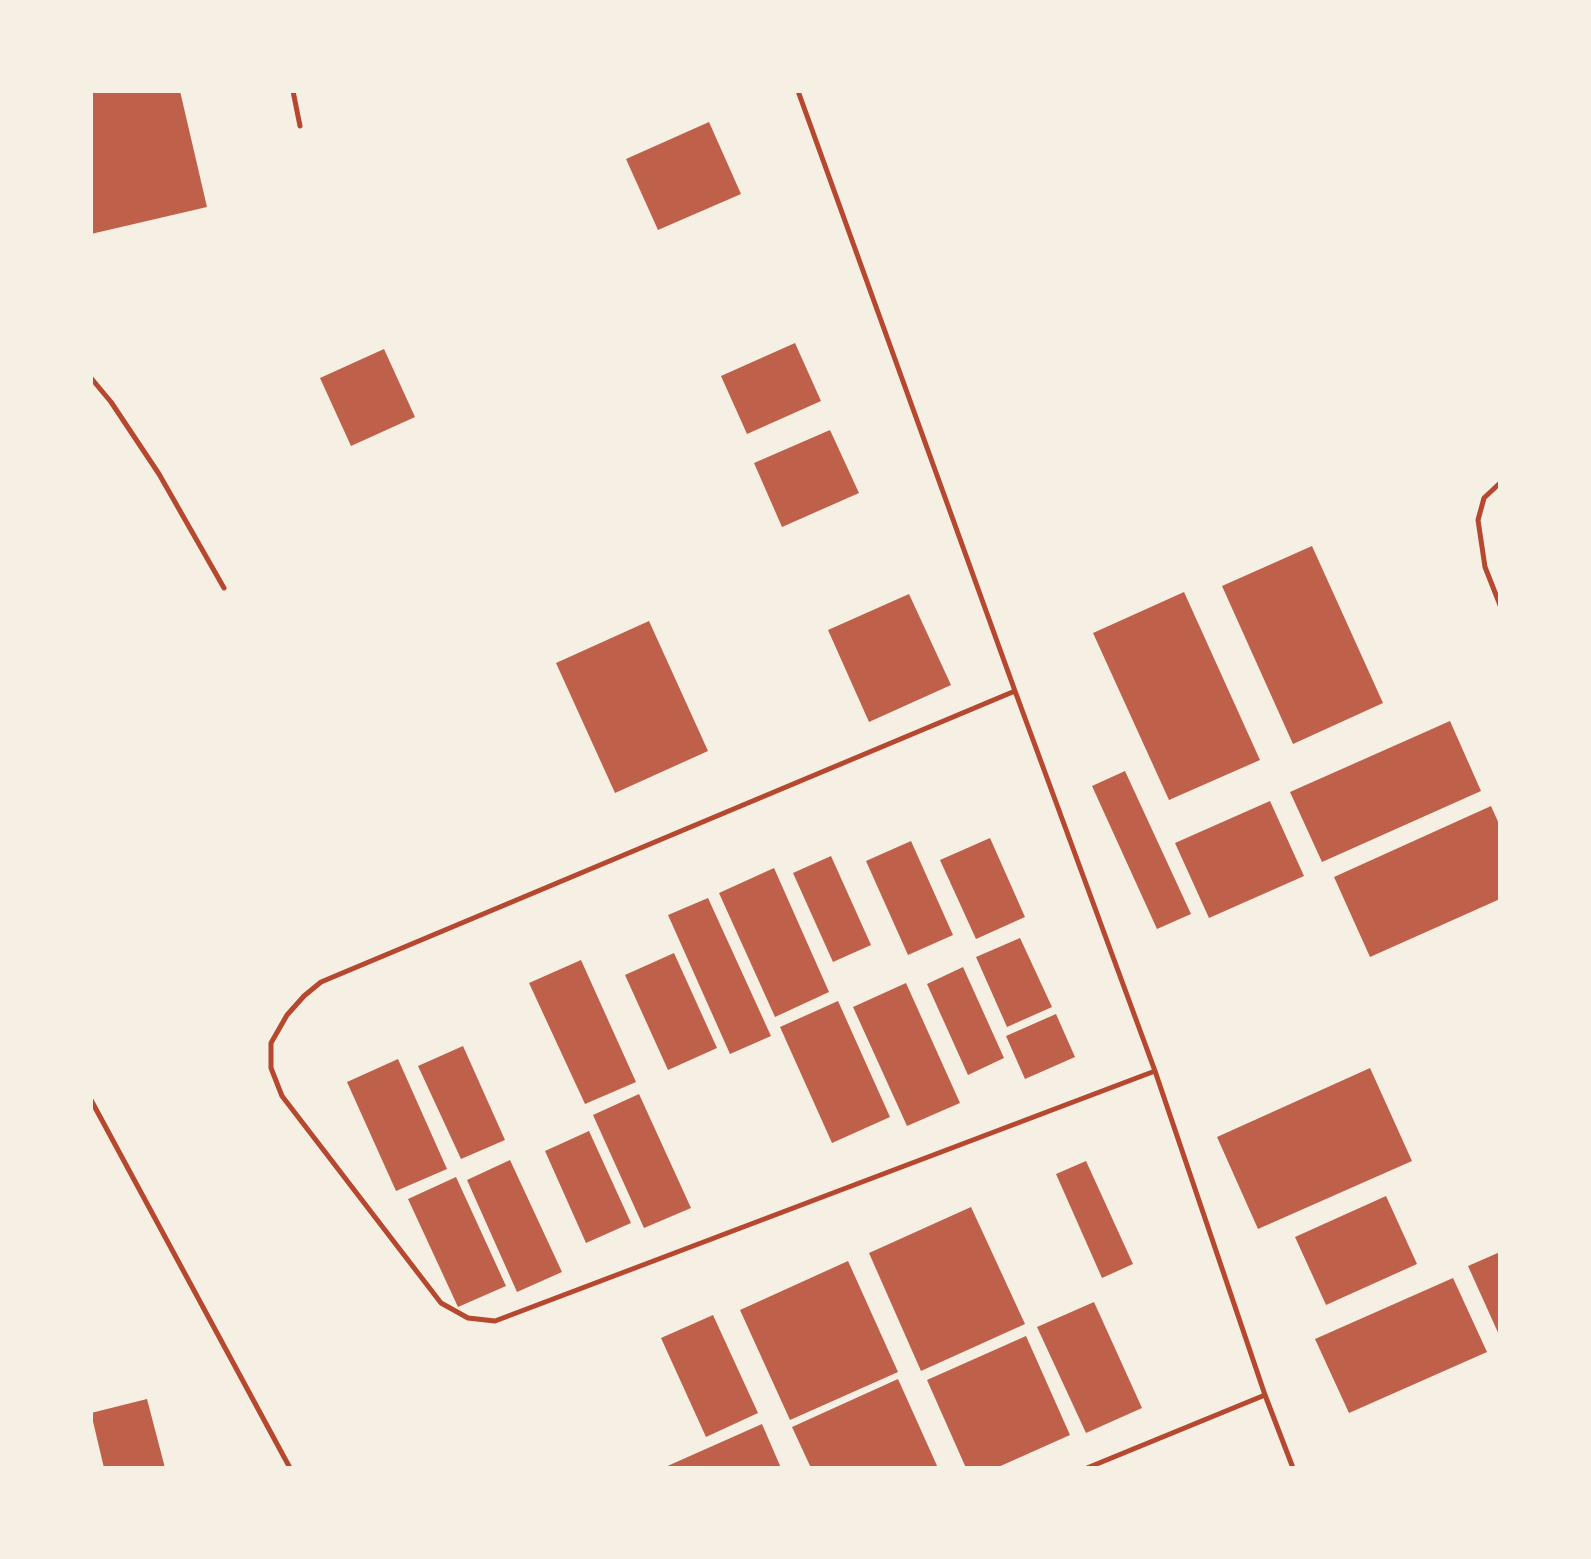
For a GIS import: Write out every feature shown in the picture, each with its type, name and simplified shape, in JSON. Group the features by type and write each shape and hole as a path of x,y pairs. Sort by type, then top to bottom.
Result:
{"lane":[{"path":"293,91 300,126"},
{"path":"798,91 1155,1071 1265,1395 1293,1468"},
{"path":"91,378 111,402 159,474 224,588"},
{"path":"1500,483 1484,498 1478,520 1485,567 1500,605"},
{"path":"1015,691 321,982 304,996 288,1015 271,1044 271,1068 282,1096 441,1303 468,1318 495,1321 1155,1071"},
{"path":"91,1100 290,1468"},
{"path":"1087,1468 1265,1395"}],"building":[{"path":"91,91 180,91 207,207 91,234"},
{"path":"709,122 741,194 658,230 626,159"},
{"path":"795,343 821,401 747,434 721,376"},
{"path":"384,349 415,417 351,446 320,378"},
{"path":"830,430 859,493 782,527 754,463"},
{"path":"1312,546 1383,703 1293,744 1222,586"},
{"path":"1184,592 1260,760 1169,800 1093,633"},
{"path":"909,594 951,685 869,722 828,630"},
{"path":"649,621 708,751 615,793 556,663"},
{"path":"1450,721 1481,791 1322,862 1290,792"},
{"path":"1125,771 1191,914 1157,929 1092,786"},
{"path":"1270,801 1304,876 1209,918 1175,843"},
{"path":"1491,806 1500,826 1500,899 1370,957 1334,877"},
{"path":"990,838 1025,917 976,939 940,860"},
{"path":"911,841 953,935 908,955 866,861"},
{"path":"831,856 871,945 833,962 793,873"},
{"path":"774,868 829,992 775,1017 719,893"},
{"path":"708,898 771,1036 730,1054 668,915"},
{"path":"1020,938 1052,1007 1007,1027 976,957"},
{"path":"674,953 717,1048 668,1070 625,975"},
{"path":"581,960 636,1082 585,1104 529,983"},
{"path":"963,967 1004,1058 968,1075 927,984"},
{"path":"906,983 960,1103 907,1126 853,1007"},
{"path":"838,1001 890,1117 832,1143 780,1027"},
{"path":"1056,1014 1075,1057 1025,1079 1006,1036"},
{"path":"463,1046 505,1140 461,1159 418,1066"},
{"path":"398,1059 447,1169 396,1191 347,1082"},
{"path":"1370,1068 1412,1161 1258,1229 1217,1137"},
{"path":"639,1094 691,1208 644,1228 593,1115"},
{"path":"589,1131 631,1223 586,1243 545,1151"},
{"path":"510,1160 562,1272 517,1292 467,1180"},
{"path":"1086,1161 1133,1264 1102,1278 1056,1174"},
{"path":"456,1177 506,1286 458,1307 408,1199"},
{"path":"1386,1196 1417,1264 1326,1305 1295,1237"},
{"path":"971,1207 1025,1324 921,1371 869,1253"},
{"path":"1500,1252 1500,1337 1468,1266"},
{"path":"848,1261 898,1372 790,1420 740,1310"},
{"path":"1453,1278 1487,1352 1349,1413 1315,1339"},
{"path":"1094,1302 1142,1408 1086,1433 1037,1327"},
{"path":"713,1315 758,1413 706,1437 661,1338"},
{"path":"1026,1336 1070,1435 996,1468 966,1468 927,1380"},
{"path":"898,1379 938,1468 811,1468 792,1427"},
{"path":"147,1399 165,1468 104,1468 91,1413"},
{"path":"762,1424 781,1468 663,1468"}]}
